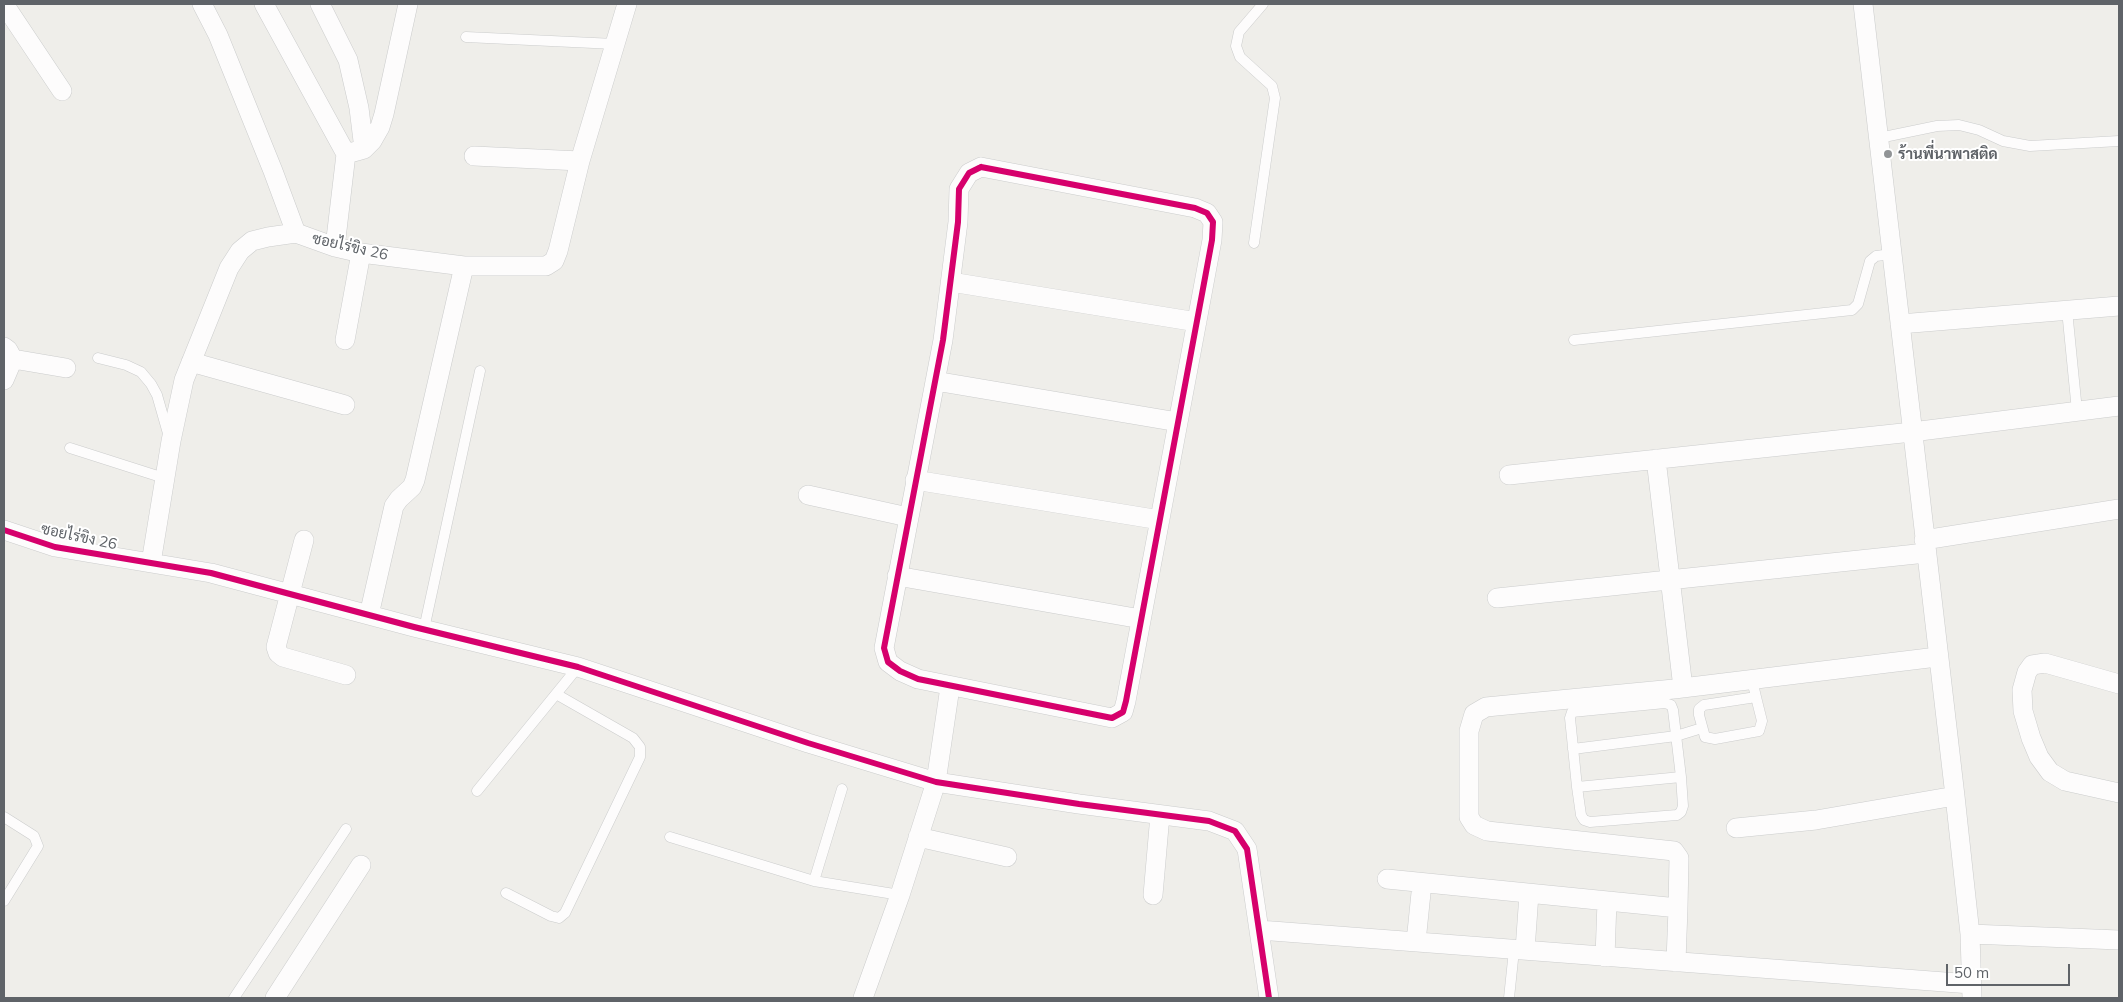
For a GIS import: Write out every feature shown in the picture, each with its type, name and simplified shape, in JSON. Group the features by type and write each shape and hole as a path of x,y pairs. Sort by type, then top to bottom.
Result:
{"street":[{"path":"4,4 62,91"},
{"path":"202,4 222,44 296,233"},
{"path":"264,4 346,154 335,247"},
{"path":"320,4 348,60 359,108 364,149"},
{"path":"346,154 364,149 372,141 384,114 408,4"},
{"name":"ซอยไร่ขิง 26","path":"4,530 55,547 151,563 164,478 184,380 229,268 240,251 252,241 296,233 335,247 361,253 464,266 546,266 554,261 580,161 627,4"},
{"path":"1259,930 1676,962 1972,991 1970,934 1863,4"},
{"path":"474,156 580,161"},
{"path":"981,166 1195,208 1207,213 1213,222 1212,240 1197,322 1123,712 1112,718 950,687 918,679 900,671 888,662 884,648 915,480 944,340 950,282 958,222 959,188 969,173 981,166"},
{"path":"345,340 361,253"},
{"path":"369,615 394,506 412,487 415,480 464,266"},
{"path":"950,282 1197,322"},
{"path":"1900,324 2119,306"},
{"path":"4,380 9,353 66,368"},
{"path":"191,362 345,405"},
{"path":"935,381 1178,422"},
{"path":"1509,475 1912,432 2119,406"},
{"path":"1656,459 1683,688"},
{"path":"915,480 1160,520"},
{"path":"808,495 908,517"},
{"path":"1497,598 1671,580 1925,546 2119,509"},
{"path":"304,540 292,594 276,647 283,657 346,675"},
{"path":"151,563 211,573 424,629 578,666 808,744 936,782 1209,821 1235,831 1247,849 1269,998"},
{"path":"897,576 1141,619"},
{"path":"1676,962 1679,858 1674,851 1487,831 1474,825 1469,816 1469,731 1474,714 1486,707 1683,688 1754,688 1937,658"},
{"path":"2119,684 2045,663 2032,665 2027,672 2022,690 2023,712 2030,738 2039,757 2050,772 2065,781 2119,793"},
{"path":"863,998 900,895 936,782 950,687"},
{"path":"1736,828 1816,820 1954,796"},
{"path":"1153,895 1160,815"},
{"path":"918,837 1007,857"},
{"path":"275,998 361,865"},
{"path":"1387,879 1678,908"},
{"path":"1416,942 1422,883"},
{"path":"1519,950 1530,894"},
{"path":"1605,957 1608,901"},
{"path":"1970,934 2119,940"}],"lane":[{"path":"1254,243 1275,98 1272,86 1240,57 1236,46 1239,32 1263,4"},
{"path":"466,37 615,44"},
{"path":"1879,138 1937,126 1959,125 1979,130 2003,141 2030,146 2119,141"},
{"path":"1574,340 1852,310 1858,304 1870,261 1876,256 1892,254"},
{"path":"2067,310 2077,411"},
{"path":"98,358 126,365 141,372 152,384 171,441"},
{"path":"424,629 480,371"},
{"path":"70,448 164,478"},
{"path":"478,791 578,666"},
{"path":"1754,688 1762,721 1759,731 1715,739 1705,736 1698,715 1699,709 1704,705 1754,688"},
{"path":"506,893 551,916 559,918 565,913 640,757 640,746 633,738 556,694"},
{"path":"1665,703 1671,706 1676,736 1681,776 1681,812 1677,815 1590,822 1584,820 1580,815 1570,718 1572,712 1665,703"},
{"path":"1573,749 1676,736 1702,728"},
{"path":"1577,787 1681,776"},
{"path":"814,881 842,789"},
{"path":"4,816 34,836 38,846 4,901"},
{"path":"234,998 346,829"},
{"path":"670,837 814,881 900,895"},
{"path":"1509,998 1519,950"}],"cycle path":[{"path":"981,167 1195,208 1207,213 1213,222 1212,240 1126,701 1123,712 1112,718 918,679 900,671 888,662 884,648 943,340 958,222 959,189 969,173 981,167"},
{"path":"4,530 55,547 211,573 414,627 578,667 808,743 936,782 1079,804 1209,821 1235,831 1247,849 1269,998"}],"place":[{"name":"ร้านพี่นาพาสติด","path":"1888,154"}]}
